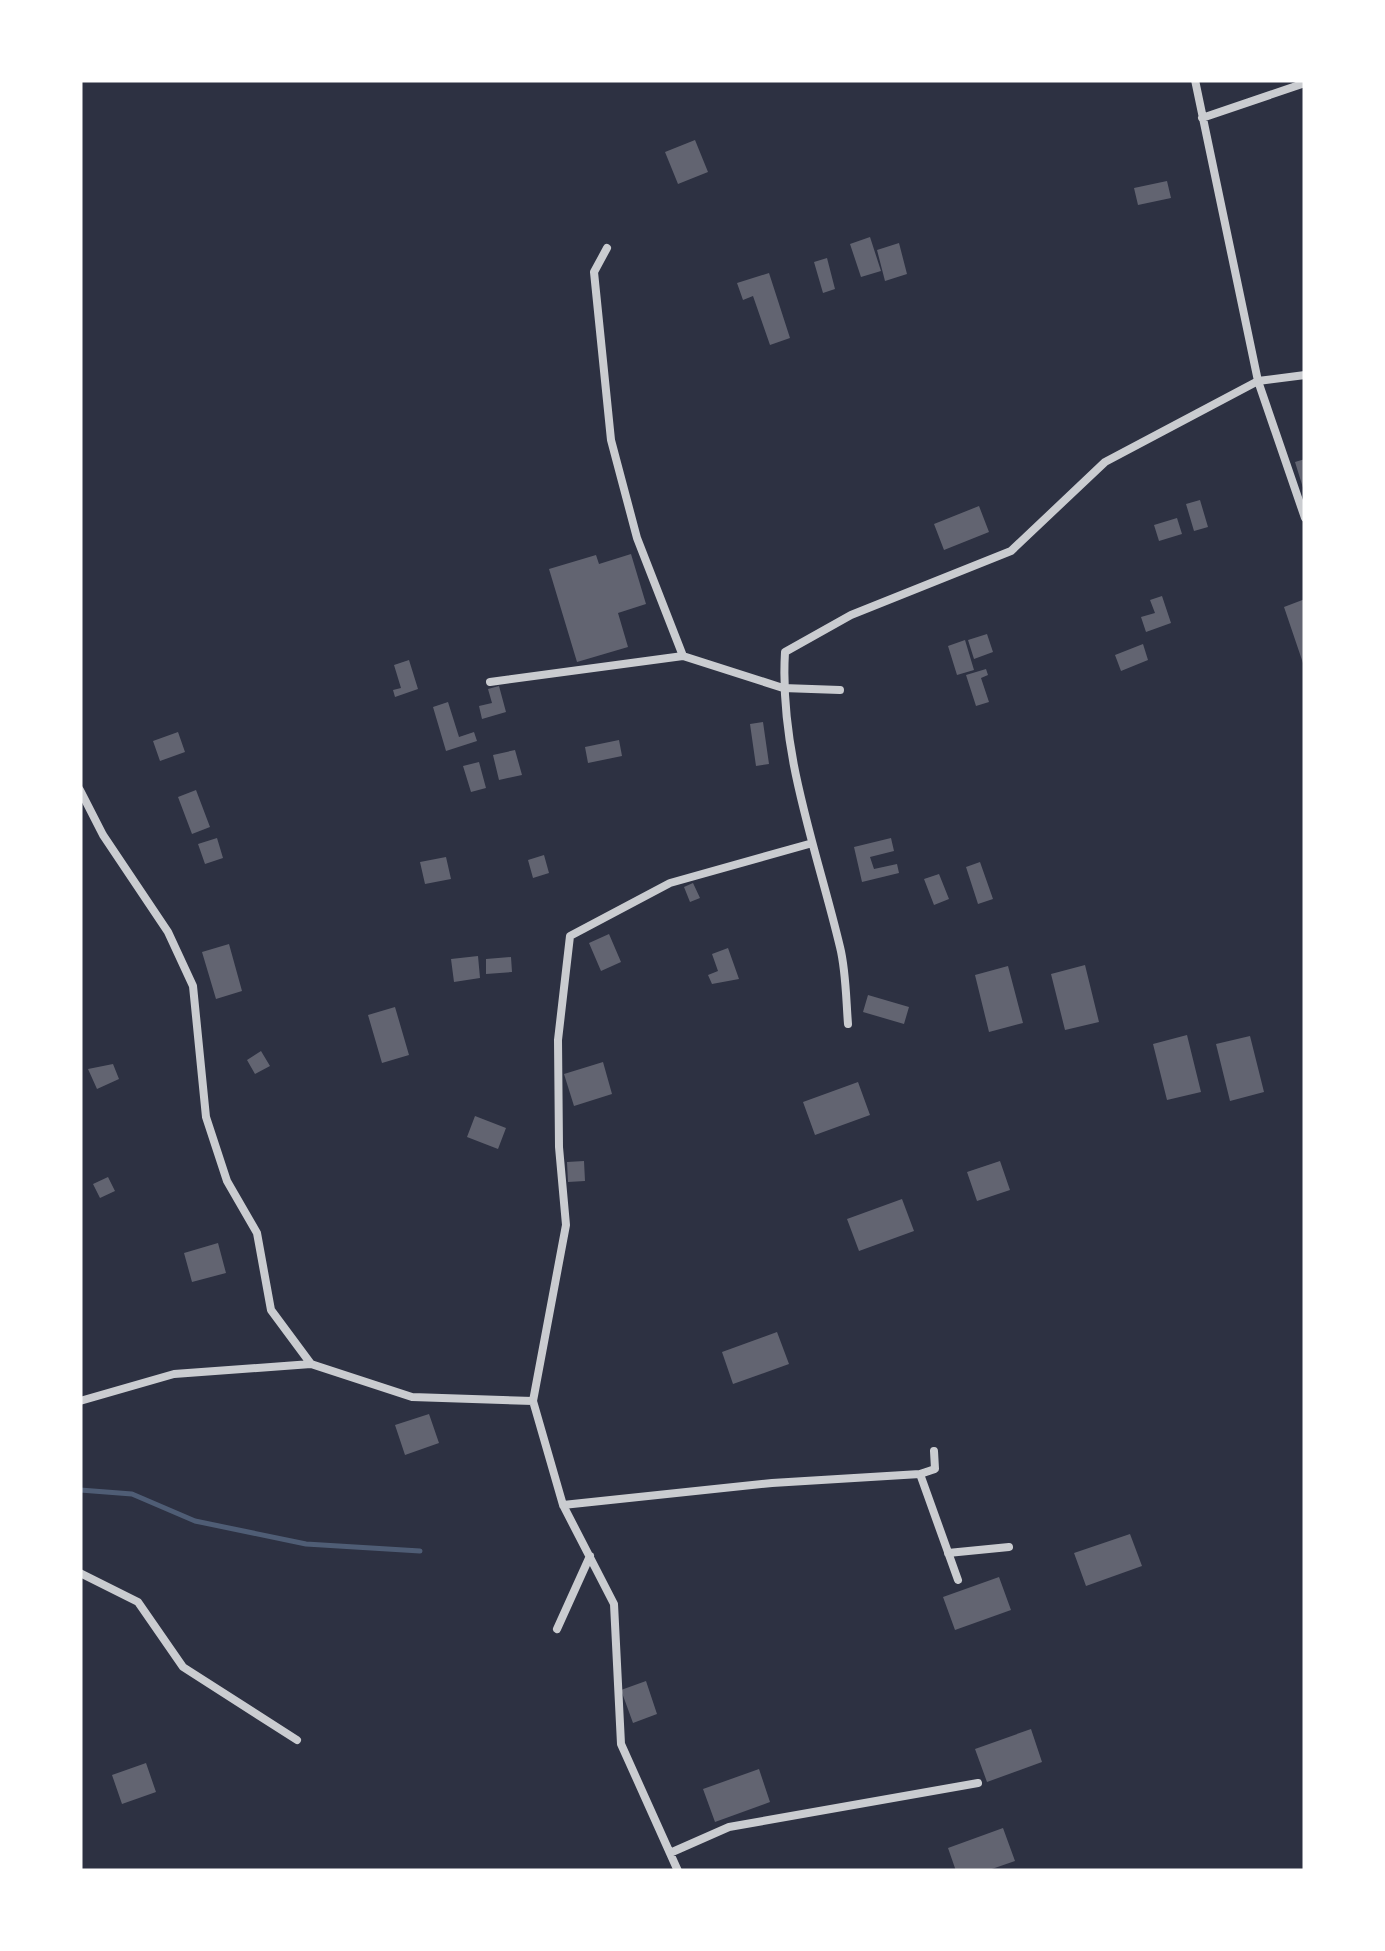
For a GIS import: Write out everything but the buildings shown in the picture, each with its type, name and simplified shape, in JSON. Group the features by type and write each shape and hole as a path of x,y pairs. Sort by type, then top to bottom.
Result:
{"street":[{"path":"1195,80 1258,381 1305,518"},
{"path":"1202,118 1305,83"},
{"path":"607,248 594,272 611,440 637,538 683,656"},
{"path":"848,1024 842,950 809,844 783,688 785,652 850,615 1012,551 1105,462 1258,381 1305,375"},
{"path":"490,682 683,656 783,688 840,690"},
{"path":"80,790 102,835 168,932 192,986 206,1116 227,1181 257,1233 270,1310 311,1364"},
{"path":"678,1871 621,1744 614,1604 563,1505 533,1401 566,1225 559,1146 558,1040 570,936 670,883 809,844"},
{"path":"80,1401 174,1374 311,1364 412,1397 533,1401"},
{"path":"563,1505 772,1482 920,1474 936,1468 934,1450"},
{"path":"920,1474 958,1580"},
{"path":"948,1552 1008,1547"},
{"path":"557,1629 590,1556"},
{"path":"80,1573 138,1602 183,1667 297,1740"},
{"path":"670,1853 728,1827 978,1783"}],"waterway":[{"path":"80,1490 132,1494 195,1521 306,1544 420,1551"}]}
